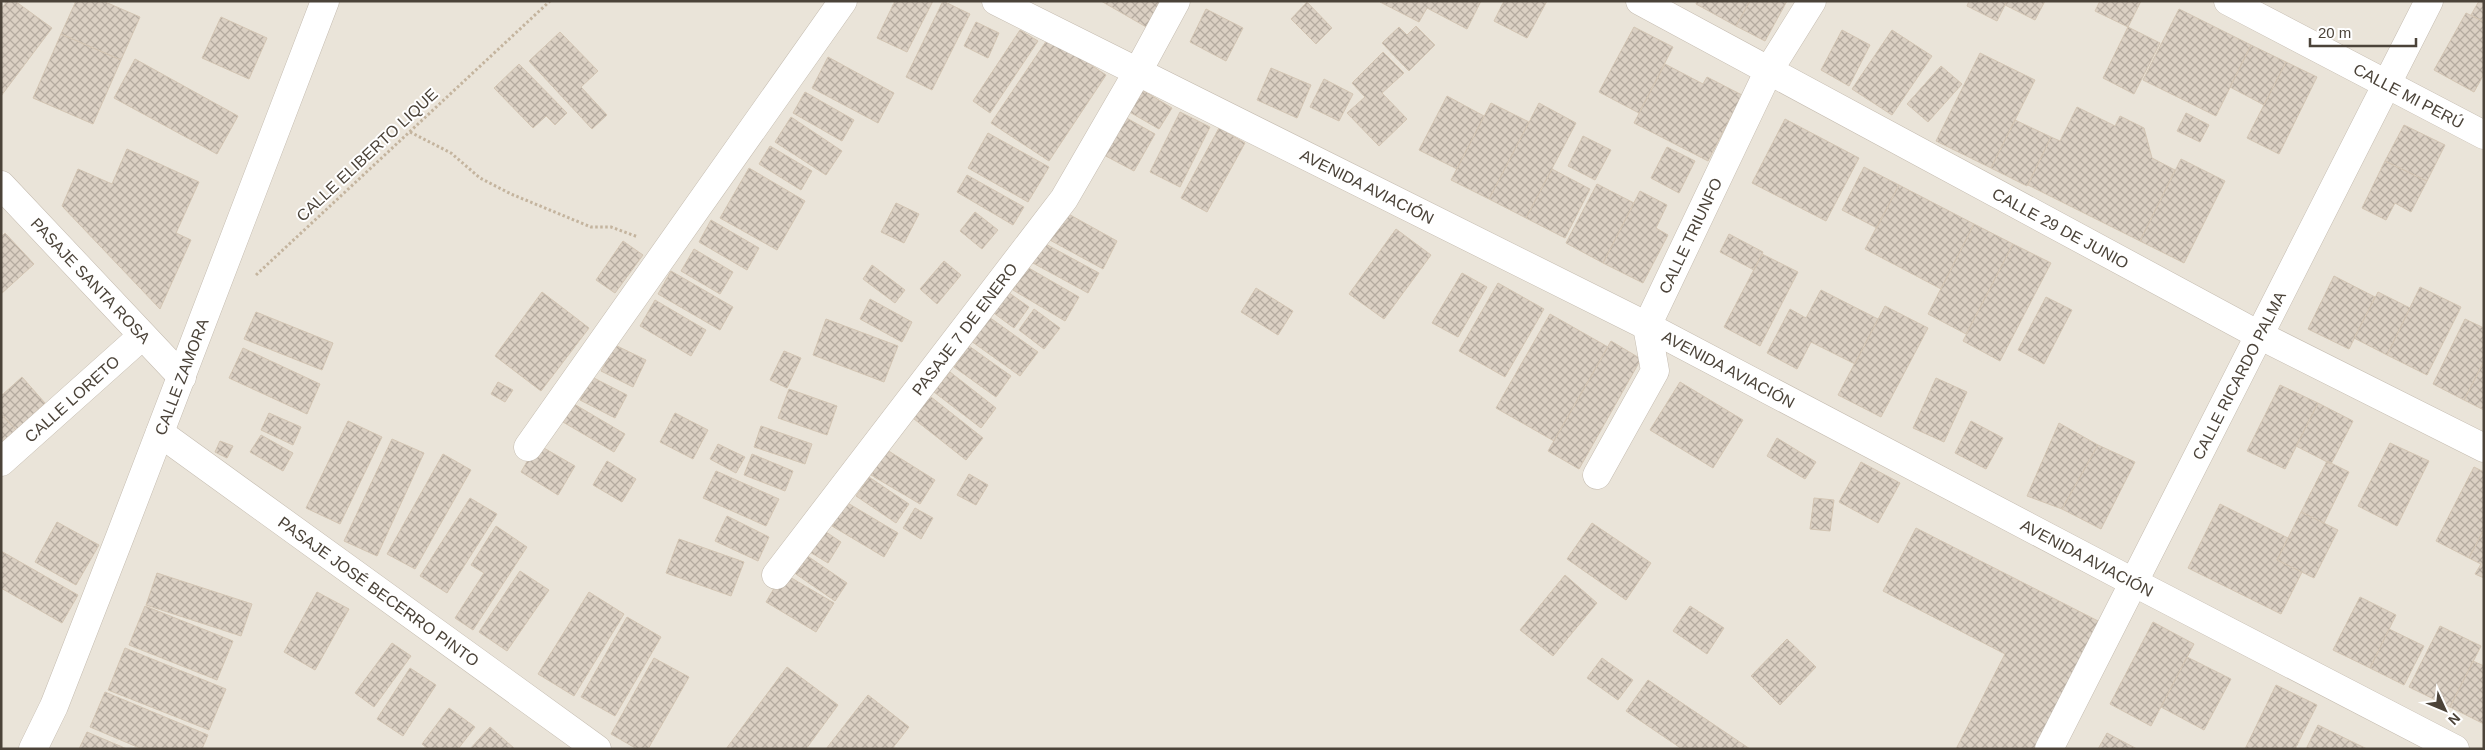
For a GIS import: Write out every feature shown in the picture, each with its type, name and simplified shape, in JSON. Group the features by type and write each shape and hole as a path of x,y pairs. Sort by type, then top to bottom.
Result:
{"street":[{"name":"CALLE ZAMORA","path":"33,749 54,706 182,377 324,1"},
{"path":"528,447 843,1"},
{"name":"AVENIDA AVIACIÓN","path":"996,1 1647,326 2455,749"},
{"name":"PASAJE 7 DE ENERO","path":"776,575 1064,199 1137,73 1176,1"},
{"name":"CALLE 29 DE JUNIO","path":"1640,1 2259,335 2484,448"},
{"name":"CALLE TRIUNFO","path":"1647,326 1769,70 1812,1"},
{"name":"CALLE MI PERÚ","path":"2228,1 2387,82 2484,135"},
{"name":"CALLE RICARDO PALMA","path":"2049,749 2428,1"},
{"name":"PASAJE SANTA ROSA","path":"1,185 182,377"},
{"path":"1597,475 1655,371 1647,326"},
{"name":"CALLE LORETO","path":"1,462 142,336"},
{"name":"PASAJE JOSÉ BECERRO PINTO","path":"160,433 598,749"}],"path":[{"name":"CALLE ELIBERTO LIQUE","path":"252,279 550,1"},
{"path":"410,132 450,153 480,178 511,194 591,226 611,227 628,233 666,252"}],"shaded area":[{"path":"1,1 2484,1 2484,749 1,749"}],"building":[{"path":"7,1 15,1 52,28 1,96 1,9"},
{"path":"76,1 103,1 140,17 121,60 61,34"},
{"path":"895,1 933,1 907,52 877,38"},
{"path":"943,1 970,14 932,90 906,77"},
{"path":"1101,1 1162,1 1148,28"},
{"path":"1481,1 1467,29 1427,8 1419,22 1380,2"},
{"path":"1504,1 1547,1 1527,38 1494,21"},
{"path":"1697,1 1750,1 1736,26 1696,4"},
{"path":"1750,1 1787,1 1765,41 1736,26"},
{"path":"1969,1 2007,1 1997,21 1967,6"},
{"path":"2007,1 2045,1 2035,20 2005,5"},
{"path":"2100,1 2141,1 2128,27 2095,11"},
{"path":"2479,1 2484,1 2484,22 2471,15"},
{"path":"1307,2 1332,28 1316,44 1291,19"},
{"path":"1206,9 1243,28 1226,61 1190,42"},
{"path":"2179,9 2251,45 2216,116 2143,80"},
{"path":"2466,13 2484,22 2484,74 2474,92 2434,70"},
{"path":"221,17 267,38 249,79 202,58"},
{"path":"976,22 999,33 988,58 964,46"},
{"path":"1416,26 1435,45 1409,71 1382,43 1399,27 1407,35"},
{"path":"1634,27 1673,47 1639,113 1599,92"},
{"path":"2128,27 2160,43 2134,94 2103,78"},
{"path":"1020,30 1038,41 990,113 973,101"},
{"path":"1842,30 1870,45 1849,86 1821,70"},
{"path":"1892,30 1932,56 1892,115 1852,89"},
{"path":"560,32 598,71 581,87 607,115 592,129 529,61"},
{"path":"61,34 121,60 93,124 33,98"},
{"path":"1049,37 1106,75 1049,161 991,123"},
{"path":"2251,45 2286,62 2264,105 2230,87"},
{"path":"1383,52 1404,73 1382,93 1407,119 1379,146 1347,113 1365,97 1352,83"},
{"path":"1980,53 2035,80 1991,168 1936,141"},
{"path":"828,57 894,93 878,123 812,88"},
{"path":"135,59 238,116 217,154 114,98"},
{"path":"2286,62 2317,77 2279,154 2247,138"},
{"path":"519,64 567,113 555,125 546,116 533,128 494,88"},
{"path":"1665,64 1703,84 1707,77 1742,95 1708,161 1634,123"},
{"path":"1941,66 1962,84 1928,122 1907,104"},
{"path":"1271,68 1311,85 1297,118 1257,100"},
{"path":"1324,79 1353,94 1339,121 1310,107"},
{"path":"1139,88 1172,108 1159,129 1126,110"},
{"path":"805,92 854,120 842,141 793,113"},
{"path":"1447,96 1484,116 1457,169 1419,150"},
{"path":"1491,103 1529,122 1489,199 1451,180"},
{"path":"1539,103 1576,123 1526,218 1489,199"},
{"path":"2077,107 2115,126 2120,116 2144,128 2152,158 2175,170 2140,241 2028,185 2051,137 2060,141"},
{"path":"1180,112 1210,127 1180,187 1150,172"},
{"path":"2186,113 2209,125 2200,142 2177,131"},
{"path":"1123,116 1155,134 1134,171 1102,154"},
{"path":"791,117 842,151 826,175 775,142"},
{"path":"1785,119 1859,158 1826,221 1752,183"},
{"path":"2015,120 2051,137 2027,186 1991,168"},
{"path":"2404,125 2445,145 2427,181 2385,161"},
{"path":"1219,128 1245,143 1207,212 1181,198"},
{"path":"988,133 1049,167 1028,202 968,168"},
{"path":"1583,136 1611,150 1595,180 1568,166"},
{"path":"770,146 812,171 801,190 759,164"},
{"path":"1667,147 1695,161 1679,193 1651,178"},
{"path":"127,149 199,182 176,233 191,240 160,309 62,206 78,169 112,184"},
{"path":"2181,159 2225,181 2184,263 2140,241"},
{"path":"2385,161 2427,181 2411,212 2395,203 2386,220 2362,208"},
{"path":"1864,167 1899,185 1877,228 1842,210"},
{"path":"749,168 805,201 777,250 720,218"},
{"path":"1552,169 1590,189 1565,238 1526,218"},
{"path":"967,175 1024,207 1013,225 957,192"},
{"path":"1597,184 1634,203 1603,263 1566,243"},
{"path":"1899,185 1974,224 1941,289 1865,249"},
{"path":"1640,191 1667,205 1656,228 1668,235 1643,283 1603,263"},
{"path":"896,203 919,214 904,243 881,232"},
{"path":"1063,211 1117,241 1103,269 1048,239"},
{"path":"975,212 998,230 982,249 960,231"},
{"path":"711,220 759,248 747,270 699,242"},
{"path":"1974,224 2013,244 1966,334 1928,314"},
{"path":"1396,229 1431,255 1384,319 1349,294"},
{"path":"5,233 34,264 1,294 1,237"},
{"path":"1729,234 1763,252 1754,270 1720,252"},
{"path":"623,241 643,255 615,293 596,280"},
{"path":"1042,242 1099,273 1088,293 1031,262"},
{"path":"2013,244 2051,263 2000,361 1963,341"},
{"path":"694,249 733,272 720,294 681,271"},
{"path":"1762,254 1798,272 1760,346 1724,327"},
{"path":"944,261 961,275 937,304 920,289"},
{"path":"872,265 905,290 895,303 863,279"},
{"path":"1027,267 1079,297 1065,321 1013,290"},
{"path":"671,271 733,307 720,330 658,294"},
{"path":"1462,273 1487,287 1458,337 1432,323"},
{"path":"2334,276 2375,297 2349,349 2308,329"},
{"path":"1498,283 1544,309 1505,377 1459,351"},
{"path":"2420,287 2461,307 2427,375 2387,355"},
{"path":"1256,288 1293,311 1278,335 1241,312"},
{"path":"1005,290 1029,307 1014,328 991,311"},
{"path":"1821,290 1878,319 1855,364 1811,342 1797,369 1767,353 1790,309 1806,318"},
{"path":"542,292 589,328 541,391 495,356"},
{"path":"2378,292 2410,308 2387,355 2354,338"},
{"path":"2046,297 2072,310 2044,364 2018,350"},
{"path":"870,299 912,322 902,342 860,319"},
{"path":"655,300 706,330 691,356 640,326"},
{"path":"1885,306 1928,328 1881,417 1838,395"},
{"path":"1034,309 1060,328 1044,349 1019,330"},
{"path":"256,312 333,343 322,370 244,339"},
{"path":"1550,314 1608,347 1554,441 1496,408"},
{"path":"989,317 1038,352 1020,376 971,341"},
{"path":"826,319 898,346 884,382 813,355"},
{"path":"2465,319 2484,328 2484,361 2464,400 2433,384"},
{"path":"1611,341 1641,359 1579,469 1548,451"},
{"path":"615,345 646,360 633,387 601,371"},
{"path":"969,346 1011,376 996,397 954,367"},
{"path":"243,348 320,384 307,414 229,378"},
{"path":"784,351 801,358 787,388 770,380"},
{"path":"2484,361 2484,410 2464,400"},
{"path":"950,372 996,408 981,428 934,392"},
{"path":"22,377 45,403 16,430 1,414 1,396"},
{"path":"592,377 627,395 615,418 580,400"},
{"path":"1936,378 1967,392 1944,442 1913,428"},
{"path":"498,382 513,390 505,402 491,394"},
{"path":"1680,382 1743,420 1713,468 1650,430"},
{"path":"2280,385 2318,403 2285,469 2247,451"},
{"path":"789,389 837,406 827,435 778,418"},
{"path":"926,393 983,438 966,460 909,415"},
{"path":"2318,403 2353,421 2331,464 2296,446"},
{"path":"574,404 625,434 614,452 563,422"},
{"path":"269,413 301,427 293,445 261,430"},
{"path":"675,413 708,430 693,459 660,442"},
{"path":"1,414 16,430 1,443"},
{"path":"348,421 382,437 340,524 306,508"},
{"path":"1971,421 2003,438 1986,469 1955,453"},
{"path":"2059,423 2098,445 2062,509 2027,496"},
{"path":"761,426 812,444 805,464 754,447"},
{"path":"261,435 293,453 283,471 250,452"},
{"path":"1777,438 1816,462 1805,479 1767,456"},
{"path":"392,439 424,453 377,556 344,541"},
{"path":"220,441 233,446 227,458 215,452"},
{"path":"2390,443 2429,461 2397,526 2358,506"},
{"path":"537,444 575,466 558,495 521,472"},
{"path":"718,444 745,457 736,473 710,459"},
{"path":"2098,445 2135,462 2101,529 2062,509"},
{"path":"887,450 935,480 920,504 871,475"},
{"path":"443,454 471,470 415,569 387,554"},
{"path":"752,454 793,471 785,491 744,475"},
{"path":"607,461 636,479 622,502 593,485"},
{"path":"2327,461 2349,472 2324,523 2301,512"},
{"path":"1861,462 1900,483 1878,523 1839,502"},
{"path":"2474,467 2484,472 2484,529 2469,558 2436,541"},
{"path":"716,471 779,499 766,526 703,498"},
{"path":"969,474 988,485 976,505 957,495"},
{"path":"869,477 909,504 896,523 856,496"},
{"path":"470,498 497,514 447,593 420,576"},
{"path":"1814,498 1834,500 1830,531 1810,529"},
{"path":"846,502 898,533 884,557 832,526"},
{"path":"2220,504 2288,538 2277,560 2302,572 2281,614 2188,568"},
{"path":"915,508 933,518 921,539 903,528"},
{"path":"2301,512 2338,530 2314,578 2277,560"},
{"path":"727,516 769,537 758,561 715,541"},
{"path":"57,522 99,545 76,585 35,562"},
{"path":"1592,523 1651,563 1626,600 1567,559"},
{"path":"496,526 527,547 473,630 455,618 484,573 471,565"},
{"path":"1916,528 2102,623 2037,749 1956,749 2005,654 1883,591"},
{"path":"2484,529 2484,578 2475,574 2481,564 2469,558"},
{"path":"823,530 841,542 828,563 808,551"},
{"path":"679,539 744,562 731,596 666,573"},
{"path":"1,551 78,595 62,623 1,588"},
{"path":"806,555 847,583 835,601 793,572"},
{"path":"520,571 549,590 507,651 479,632"},
{"path":"157,573 252,604 241,636 146,605"},
{"path":"783,573 834,603 816,632 766,602"},
{"path":"1565,575 1597,603 1553,656 1520,630"},
{"path":"317,592 349,609 315,670 284,652"},
{"path":"589,592 624,614 574,696 538,674"},
{"path":"2360,597 2396,615 2370,668 2333,650"},
{"path":"145,606 233,641 217,680 129,645"},
{"path":"1690,606 1724,628 1707,654 1673,631"},
{"path":"627,617 661,637 615,716 581,697"},
{"path":"2153,622 2194,644 2151,726 2110,704"},
{"path":"2440,626 2481,646 2450,707 2409,687"},
{"path":"2389,629 2424,646 2404,685 2370,668"},
{"path":"1787,639 1816,667 1780,705 1751,676"},
{"path":"392,643 411,656 374,707 355,693"},
{"path":"125,648 226,689 209,730 108,690"},
{"path":"2187,657 2231,679 2204,730 2161,707"},
{"path":"654,658 689,677 648,749 637,749 611,734"},
{"path":"1602,658 1633,680 1618,700 1587,678"},
{"path":"2473,661 2484,666 2484,724 2450,707"},
{"path":"787,667 838,705 806,749 726,749"},
{"path":"410,668 436,685 403,736 377,719"},
{"path":"1648,680 1750,749 1682,749 1626,711"},
{"path":"2276,685 2317,705 2295,749 2245,749"},
{"path":"105,692 208,735 202,749 142,749 90,727"},
{"path":"868,695 909,727 892,749 826,749"},
{"path":"449,708 475,727 458,749 428,749 422,744"},
{"path":"2318,725 2367,749 2306,749"},
{"path":"490,727 515,749 470,749"},
{"path":"87,732 127,749 79,749"},
{"path":"2107,733 2137,749 2098,749"}]}
